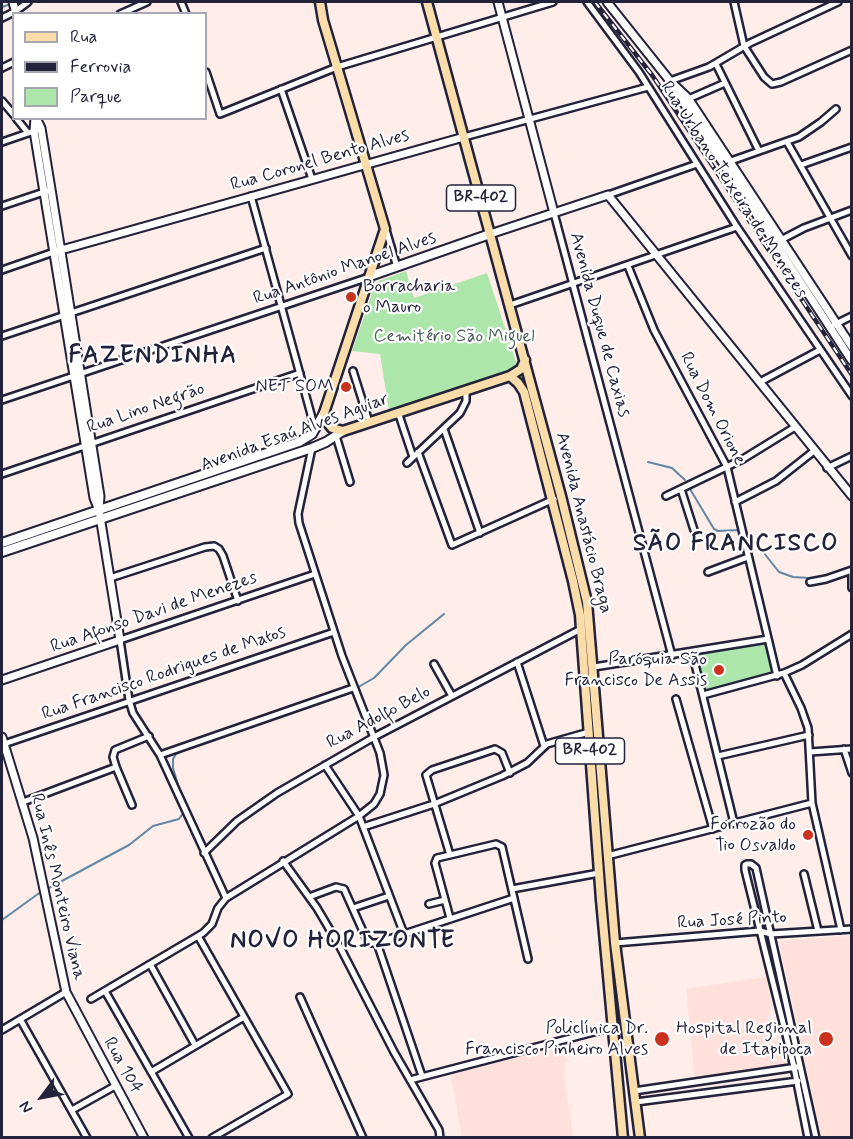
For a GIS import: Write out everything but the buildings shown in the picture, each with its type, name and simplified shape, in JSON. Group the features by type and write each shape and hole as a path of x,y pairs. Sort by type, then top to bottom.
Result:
{"main road":[{"path":"320,2 336,67 385,229 324,413 329,426 339,433"},
{"name":"Avenida Anastácio Braga","path":"427,2 525,360 557,498 588,609 615,943 624,1030 640,1137"},
{"name":"Rua Antônio Manoel Alves","path":"370,276 490,234"},
{"name":"Avenida Esaú Alves Aguiar","path":"205,479 312,448 339,433 369,422 510,376 521,369 525,360"},
{"name":"Avenida Anastácio Braga","path":"510,376 523,389 557,498"},
{"name":"Avenida Esaú Alves Aguiar","path":"2,552 205,479 299,442 315,430 324,413"},
{"path":"312,448 315,430"},
{"name":"Avenida Esaú Alves Aguiar","path":"2,543 100,515"},
{"name":"Avenida Anastácio Braga","path":"575,569 623,1137"}],"street":[{"path":"13,2 16,12 28,2"},
{"path":"124,12 147,2"},
{"name":"Avenida Duque de Caxias","path":"498,2 672,656"},
{"path":"207,75 220,114 336,67 553,2"},
{"name":"Rua Urbano Teixeira de Menezes","path":"587,2 619,43 737,227 852,396"},
{"name":"Rua Urbano Teixeira de Menezes","path":"607,2 685,100 779,241 833,326 852,361"},
{"path":"734,2 744,46 770,83 775,84 852,50"},
{"path":"670,81 716,64 744,46 836,2"},
{"path":"716,64 759,151"},
{"path":"685,100 725,83"},
{"name":"Rua Coronel Bento Alves","path":"2,270 58,251 251,196 648,87"},
{"path":"281,89 312,179"},
{"path":"2,101 12,113"},
{"path":"727,162 787,142 811,130 836,109"},
{"path":"19,120 35,131"},
{"path":"36,120 35,131 48,190 88,445 100,496 100,515 129,700 135,717 160,755 226,898"},
{"path":"2,142 35,131"},
{"path":"787,142 852,256"},
{"path":"801,165 852,147"},
{"name":"Rua Antônio Manoel Alves","path":"490,234 697,164"},
{"path":"2,206 48,190"},
{"path":"608,195 852,496"},
{"path":"251,196 315,430"},
{"path":"779,241 804,228 852,210"},
{"path":"510,305 737,227"},
{"path":"385,229 397,267"},
{"path":"844,244 852,240"},
{"path":"2,336 266,248"},
{"name":"Rua Dom Orione","path":"628,266 654,330 728,467 777,676"},
{"name":"Rua Antônio Manoel Alves","path":"2,400 370,276"},
{"path":"833,326 852,316"},
{"name":"Rua Urbano Teixeira de Menezes","path":"833,326 852,347"},
{"path":"760,382 820,350"},
{"path":"353,371 369,422"},
{"name":"Rua Lino Negrão","path":"2,474 300,373"},
{"path":"407,463 464,409 466,390"},
{"path":"398,412 413,457"},
{"path":"666,496 728,467 795,427"},
{"path":"444,429 480,533"},
{"path":"339,433 350,482"},
{"path":"91,999 198,936 212,924 218,908 226,898 359,816 374,804 382,788 383,768 374,737 353,688 302,534 298,514 312,448"},
{"path":"735,502 776,481 814,451"},
{"path":"418,452 452,545 557,498"},
{"path":"827,468 852,456"},
{"path":"681,489 694,530"},
{"path":"110,578 214,546 223,556 238,601"},
{"path":"708,572 748,557"},
{"path":"810,582 852,572 852,588"},
{"name":"Rua Afonso Davi de Menezes","path":"3,680 315,574"},
{"name":"Rua Adolfo Belo","path":"204,853 262,802 374,737 581,629"},
{"name":"Rua Francisco Rodrigues de Matos","path":"3,740 334,632"},
{"path":"703,695 777,676 802,665 852,633"},
{"path":"594,667 768,639"},
{"path":"692,652 734,823"},
{"path":"517,662 544,746"},
{"path":"435,664 452,696"},
{"path":"2,671 3,680"},
{"path":"784,673 801,708 809,735 812,803 841,930"},
{"path":"160,755 353,688"},
{"path":"676,699 713,829"},
{"path":"363,827 434,804 510,773 527,763 544,746 557,740 589,732"},
{"path":"718,756 809,735"},
{"path":"132,805 113,757 115,750 149,736"},
{"name":"Rua Inês Monteiro Viana","path":"3,740 23,802 44,885 66,992 73,1008"},
{"path":"450,855 427,780 428,773 495,749 502,753 510,773"},
{"path":"844,749 852,773"},
{"path":"810,752 852,749"},
{"path":"325,765 359,816 404,934"},
{"path":"23,802 116,767"},
{"path":"608,856 812,803"},
{"path":"450,918 435,862 440,857 500,845 503,849 528,959"},
{"path":"283,861 340,947 439,1130 440,1137"},
{"path":"808,1137 794,1067 744,870 747,864 756,868 816,1137"},
{"path":"512,889 599,873"},
{"path":"804,874 818,931"},
{"path":"309,897 339,887 344,889 372,944 514,898"},
{"path":"353,908 389,896"},
{"path":"429,904 445,900"},
{"name":"Rua José Pinto","path":"615,943 760,931 771,934 852,929"},
{"path":"198,936 288,1094 212,1137"},
{"path":"377,943 422,1076"},
{"path":"150,964 195,1046"},
{"path":"105,991 189,1137"},
{"path":"2,1030 66,992"},
{"path":"300,997 363,1137"},
{"name":"Rua 104","path":"73,1008 144,1137"},
{"path":"151,1072 244,1017"},
{"path":"20,1019 87,1137"},
{"path":"410,1080 613,1027"},
{"path":"634,1091 801,1066"},
{"path":"636,1102 804,1080"},
{"path":"72,1110 115,1086"}],"shaded area":[{"name":"Hospital Regional de Itapipoca","path":"851,936 851,1137 821,1137 779,941"},
{"path":"766,977 772,1005 768,1024 772,1036 781,1045 786,1064 695,1078 686,989"},
{"path":"569,1043 564,1075 573,1137 462,1137 451,1074"}],"green space":[{"name":"Cemitério São Miguel","path":"406,271 414,298 487,273 518,368 389,411 380,354 352,351 376,282"},
{"path":"768,639 777,676 703,695 692,652"}],"waterway":[{"path":"2,7 11,4"},
{"path":"648,462 672,468 685,480"},
{"path":"690,489 714,529 718,531 739,530 745,533 779,572 793,577 809,578"},
{"path":"355,689 374,678 406,645 444,614"},
{"path":"181,795 173,768 173,759 176,754 188,748"},
{"path":"47,889 129,845 153,826 179,819 184,812"},
{"path":"2,920 42,891"}],"railway":[{"path":"595,2 652,75 852,375"}],"place":[{"name":"Borracharia o Mauro","path":"351,297"},
{"name":"NET SOM","path":"346,387"},
{"name":"Paróquia São Francisco De Assis","path":"719,670"},
{"name":"Forrozão do Tio Osvaldo","path":"808,835"},
{"name":"Policlínica Dr. Francisco Pinheiro Alves","path":"662,1039"},
{"name":"Hospital Regional de Itapipoca","path":"826,1039"}],"district":[{"name":"FAZENDINHA","path":"153,357"},
{"name":"SÃO FRANCISCO","path":"736,545"},
{"name":"NOVO HORIZONTE","path":"343,942"}]}
